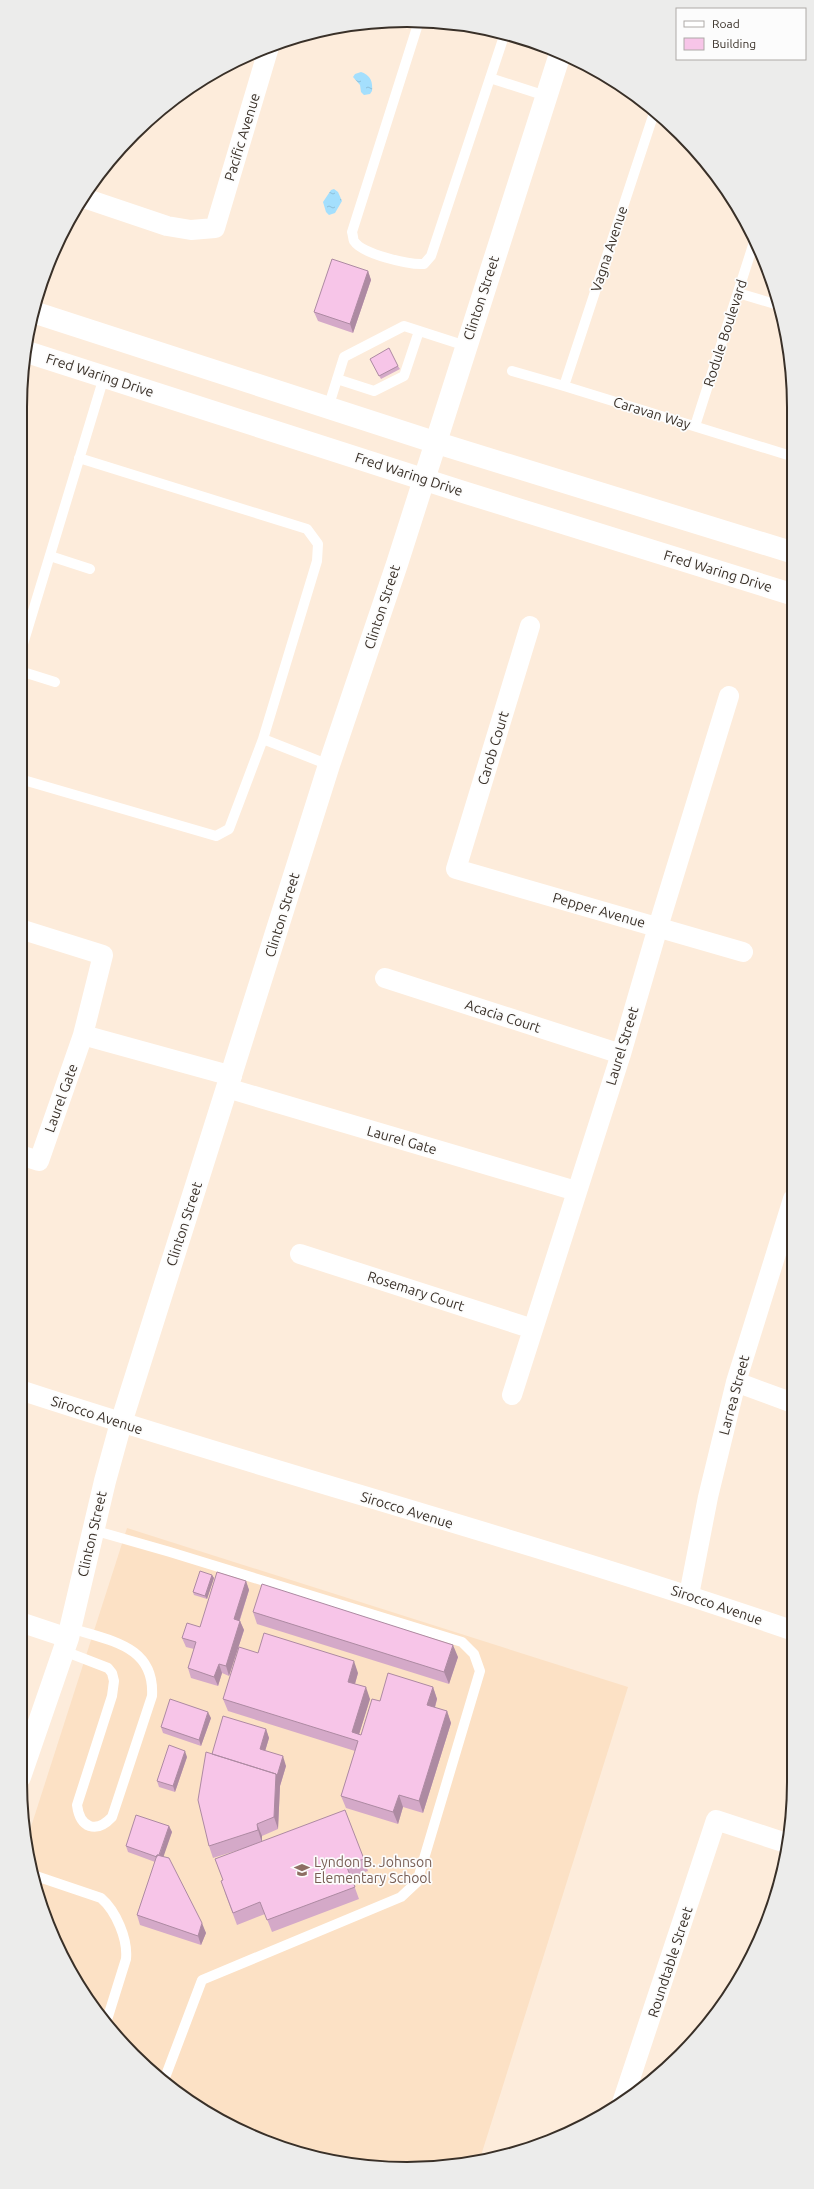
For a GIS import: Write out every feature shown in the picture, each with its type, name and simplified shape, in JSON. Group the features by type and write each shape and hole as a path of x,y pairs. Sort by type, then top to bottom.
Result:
{"street":[{"name":"Pacific Avenue","path":"89,200 167,226 191,230 215,228 267,54"},
{"name":"Clinton Street","path":"27,1756 67,1639 93,1530 121,1423 329,765 396,564 558,59"},
{"path":"39,314 434,442 787,551"},
{"name":"Fred Waring Drive","path":"31,353 787,593"},
{"name":"Carob Court","path":"456,869 530,626"},
{"name":"Laurel Street","path":"512,1395 621,1054 658,927 729,696"},
{"name":"Pepper Avenue","path":"456,869 743,952"},
{"name":"Laurel Gate","path":"27,931 103,955 84,1035 39,1161 27,1157"},
{"name":"Acacia Court","path":"385,978 621,1054"},
{"name":"Laurel Gate","path":"84,1035 576,1191"},
{"name":"Larrea Street","path":"689,1595 708,1497 736,1382 787,1218"},
{"name":"Rosemary Court","path":"300,1254 533,1329"},
{"path":"736,1382 787,1401"},
{"name":"Sirocco Avenue","path":"27,1392 121,1423 689,1595 787,1629"},
{"path":"27,1625 67,1639"},
{"name":"Roundtable Street","path":"626,2092 716,1820 782,1842"}],"lane":[{"path":"417,27 352,232 354,242 363,249 411,265 424,264 431,256 503,39"},
{"path":"490,78 546,96"},
{"name":"Vagna Avenue","path":"564,386 653,117"},
{"name":"Rodule Boulevard","path":"695,426 752,248"},
{"path":"738,292 772,303"},
{"path":"328,408 344,357 404,326 466,346"},
{"path":"337,379 374,391 404,376 419,331"},
{"name":"Caravan Way","path":"512,371 787,455"},
{"path":"27,631 104,377"},
{"path":"27,781 216,836 228,829 263,739 317,561 318,544 307,530 80,458"},
{"path":"50,556 90,569"},
{"path":"27,673 55,682"},
{"path":"263,739 329,765"},
{"path":"93,1530 170,1552 462,1642 474,1654 480,1671 417,1882 401,1897 202,1980 166,2075"},
{"path":"67,1639 129,1648 139,1655 148,1666 153,1684 152,1696 112,1817 105,1824 97,1827 87,1825 80,1819 77,1805 106,1716 114,1681 112,1673 108,1668 67,1639"},
{"path":"39,1877 102,1898 110,1906 127,1948 126,1959 108,2016"}],"shaded area":[{"name":"Lyndon B. Johnson Elementary School","path":"127,1528 628,1687 481,2155 457,2159 407,2162 357,2159 333,2155 285,2142 262,2133 239,2123 196,2098 156,2068 138,2051 121,2033 91,1993 66,1950 47,1904 34,1856 30,1830"}],"water":[{"path":"361,72 367,75 371,81 372,91 370,94 364,95 361,92 360,85 353,77 355,74"},
{"path":"334,189 338,192 342,201 335,213 329,215 326,212 323,202 331,190"}],"building":[{"path":"332,259 368,271 350,324 314,312"},
{"path":"389,348 398,366 379,376 370,359"},
{"path":"200,1571 212,1575 205,1596 193,1592"},
{"path":"217,1572 246,1581 234,1619 240,1621 226,1666 219,1664 214,1677 188,1668 196,1642 182,1638 187,1623 200,1627"},
{"path":"262,1584 453,1645 444,1672 253,1612"},
{"path":"264,1633 354,1661 348,1682 366,1687 352,1732 361,1735 372,1699 380,1701 388,1673 433,1687 427,1705 447,1711 419,1801 399,1795 393,1812 341,1796 358,1741 223,1699 239,1647 258,1653"},
{"path":"170,1699 208,1712 199,1740 161,1727"},
{"path":"223,1716 266,1729 260,1749 283,1756 277,1776 276,1774 212,1754"},
{"path":"169,1745 185,1751 173,1786 157,1781"},
{"path":"206,1752 276,1774 274,1817 257,1824 258,1830 209,1846 198,1800"},
{"path":"345,1810 364,1859 346,1865 355,1887 267,1920 260,1902 233,1913 221,1881 223,1880 215,1859"},
{"path":"136,1815 169,1826 157,1857 126,1846"},
{"path":"157,1855 169,1858 202,1923 198,1936 137,1915"}],"place":[{"name":"Lyndon B. Johnson Elementary School","path":"302,1870"}]}
